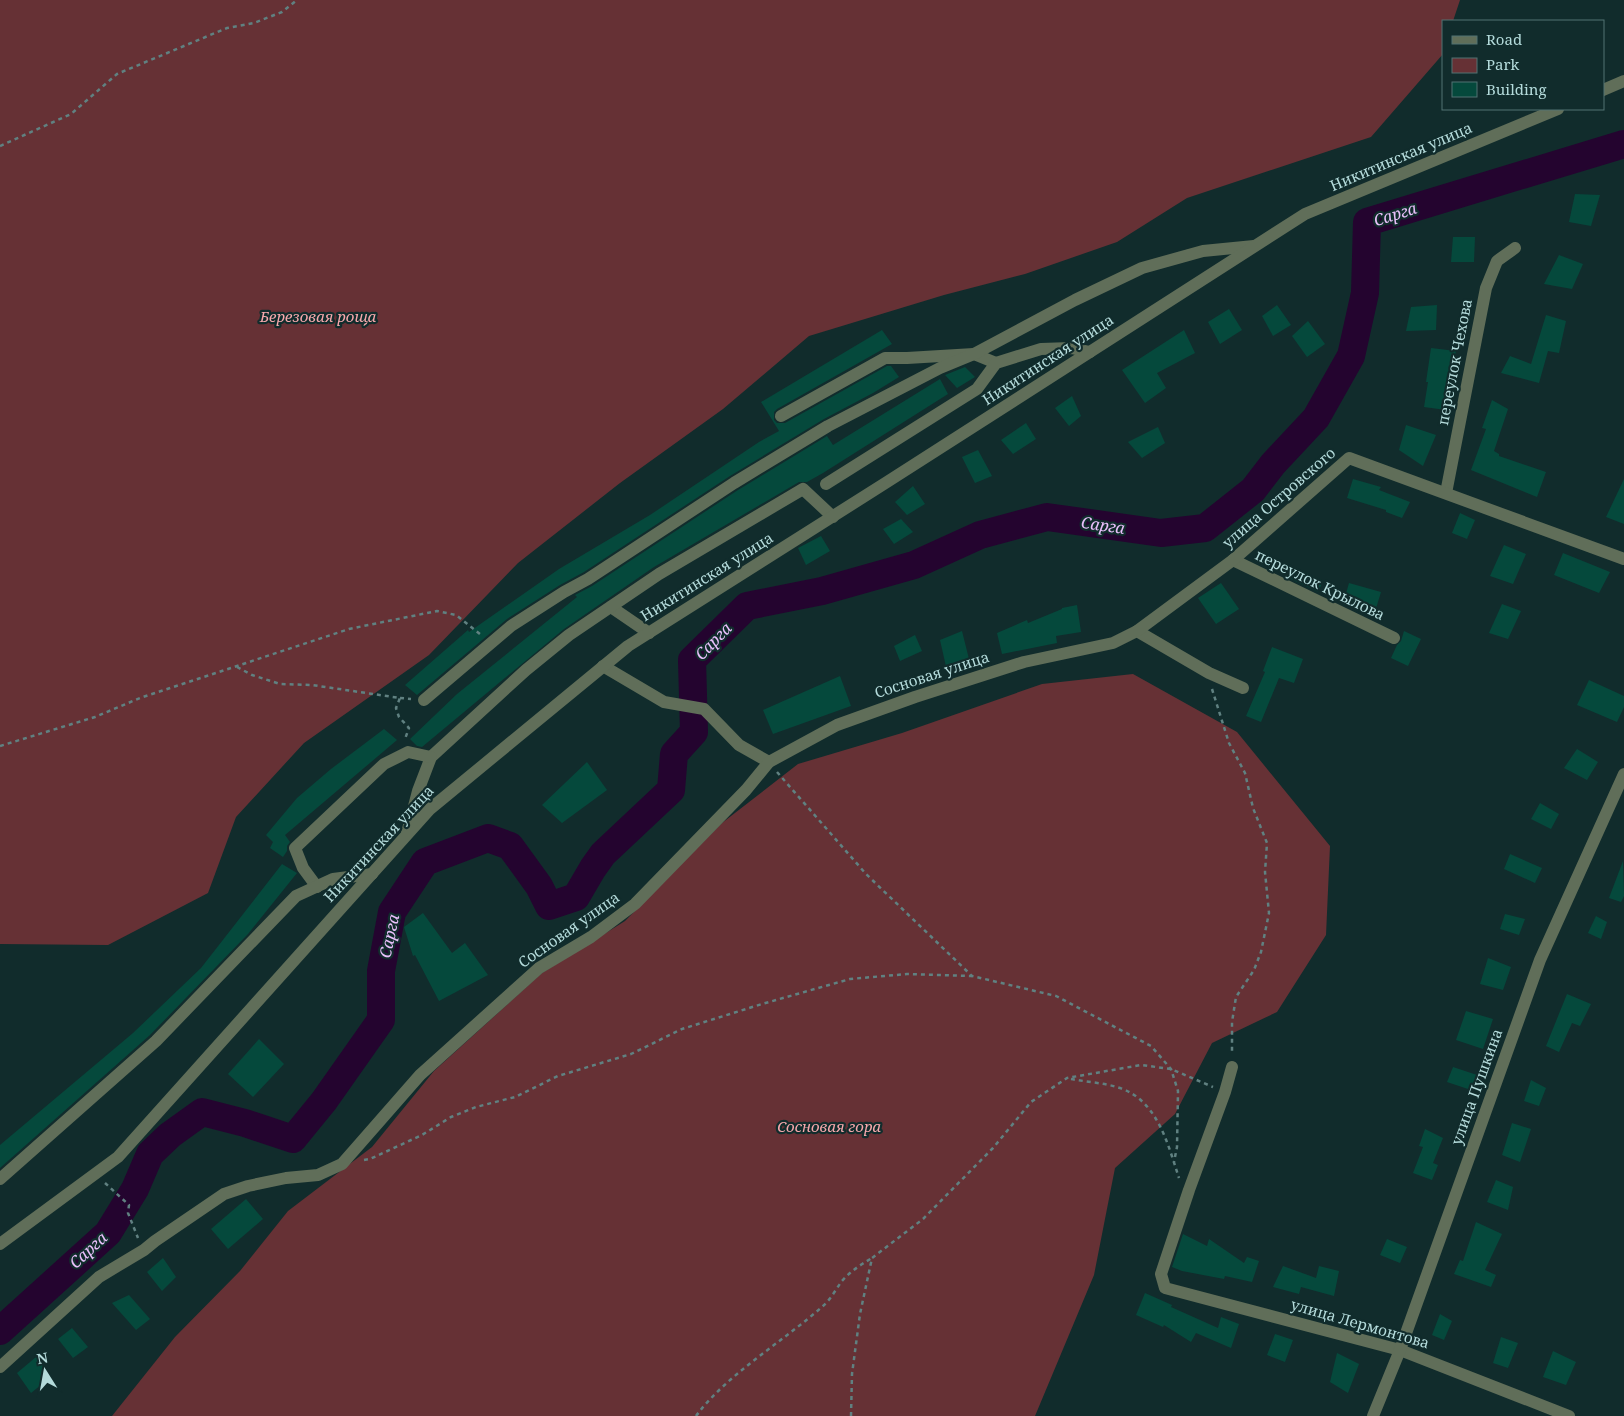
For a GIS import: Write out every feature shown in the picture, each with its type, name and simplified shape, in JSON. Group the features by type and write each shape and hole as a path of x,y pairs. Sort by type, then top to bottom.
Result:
{"street":[{"path":"1604,90 1624,81"},
{"name":"Никитинская улица","path":"0,1244 118,1157 430,809 628,646 833,517 1305,214 1556,110"},
{"path":"424,700 511,626 549,601 588,579 734,483 820,431 940,368 974,354 1075,300 1142,268 1203,251 1257,245"},
{"name":"переулок Чехова","path":"1446,493 1486,288 1497,261 1515,248"},
{"path":"826,484 978,389 996,363 1041,349 1071,348 1090,352"},
{"path":"781,416 885,358 974,354 996,363"},
{"name":"улица Островского","path":"1113,643 1137,631 1233,560 1350,458 1624,559"},
{"path":"407,835 418,791 431,757 533,664 569,635 659,574 803,489 833,517"},
{"name":"переулок Крылова","path":"1233,560 1394,638"},
{"path":"611,607 649,633"},
{"path":"1137,631 1208,673 1243,688"},
{"name":"Сосновая улица","path":"342,1164 420,1075 539,968 591,938 635,904 746,790 769,762 837,724 915,697 1024,662 1113,643"},
{"path":"603,666 664,702 704,709 739,745 769,762"},
{"path":"317,887 303,868 295,848 384,764 408,752 431,757"},
{"name":"улица Пушкина","path":"1373,1416 1400,1350 1540,960 1624,774"},
{"path":"0,1179 156,1041 296,896 332,879 372,874"},
{"path":"1189,1190 1225,1092 1232,1067"},
{"path":"0,1367 99,1277 144,1250 224,1194 248,1186 286,1178 318,1175 342,1164"},
{"name":"улица Лермонтова","path":"1189,1190 1162,1274 1165,1288 1400,1350 1569,1416"}],"path":[{"path":"0,146 71,114 117,74 227,28 254,23 282,12 297,0"},
{"path":"0,746 95,717 140,698 349,629 437,611 456,615 491,643"},
{"path":"237,667 252,675 280,684 312,685 400,698 396,708 399,717 409,728 404,740 408,752"},
{"path":"1208,673 1229,743 1245,773 1253,808 1266,843 1265,872 1269,913 1261,952 1254,970 1236,997 1232,1022 1232,1067"},
{"path":"769,762 866,874 972,976"},
{"path":"342,1164 370,1159 422,1135 451,1117 476,1106 515,1097 558,1076 631,1054 682,1029 850,979 907,974 972,976 1056,996 1152,1046 1171,1069 1178,1091 1174,1162"},
{"path":"696,1416 703,1406 742,1371 826,1304 842,1281 855,1268 872,1258 923,1219 993,1148 1031,1102 1067,1078 1141,1065 1171,1069 1225,1092"},
{"path":"1067,1078 1121,1088 1140,1099 1157,1120 1169,1144 1179,1178 1189,1190"},
{"path":"95,1174 129,1205 128,1213 130,1220 144,1250"},
{"path":"851,1416 852,1374 860,1314 872,1258"}],"green space":[{"name":"Березовая роща","path":"0,0 1460,0 1453,20 1442,20 1442,55 1371,137 1187,198 1117,242 1025,274 944,295 809,336 723,409 620,483 518,563 429,655 304,743 236,817 208,893 108,945 0,944"},
{"name":"Сосновая гора","path":"1133,674 1237,732 1330,846 1326,935 1277,1012 1212,1043 1175,1114 1115,1168 1094,1275 1035,1416 112,1416 175,1337 240,1271 288,1211 372,1147 434,1071 542,973 625,921 722,823 798,764 902,733 1042,684"}],"building":[{"path":"1575,194 1600,195 1591,226 1569,222"},
{"path":"1453,237 1475,237 1474,262 1451,262"},
{"path":"1559,255 1583,264 1572,289 1544,284"},
{"path":"1277,305 1291,325 1273,336 1262,316"},
{"path":"1437,305 1436,330 1406,331 1411,307"},
{"path":"1229,309 1242,330 1220,344 1208,322"},
{"path":"1546,315 1566,321 1559,353 1548,351 1539,383 1501,373 1510,356 1531,364"},
{"path":"1308,321 1325,344 1307,357 1292,336"},
{"path":"882,330 892,344 777,409 774,412 774,420 777,423 785,423 887,366 891,366 899,377 824,419 730,476 584,572 507,619 417,695 405,685 468,630 469,632 559,569 650,515 759,442 779,431 761,402"},
{"path":"1184,330 1195,353 1157,373 1166,388 1145,403 1122,370"},
{"path":"1431,348 1456,351 1446,395 1448,395 1446,410 1424,407"},
{"path":"965,367 975,377 957,388 945,375"},
{"path":"940,379 948,394 823,473 807,482 799,482 654,567 564,629 422,747 417,746 410,739 457,694 577,597 575,595 592,586 738,490 827,436 833,445"},
{"path":"1072,396 1081,416 1069,426 1055,408"},
{"path":"1492,400 1508,409 1494,451 1499,456 1546,472 1537,497 1471,470 1486,429 1482,428"},
{"path":"1026,423 1036,439 1013,454 1001,440"},
{"path":"1406,425 1436,435 1423,466 1399,450"},
{"path":"1158,427 1165,443 1142,458 1128,442"},
{"path":"978,450 992,476 975,483 962,457"},
{"path":"1353,479 1381,487 1379,490 1410,502 1402,518 1386,512 1386,510 1347,498"},
{"path":"1624,479 1624,524 1606,517"},
{"path":"913,486 925,504 907,515 895,502"},
{"path":"1460,513 1475,520 1467,539 1452,533"},
{"path":"901,519 913,532 894,544 883,529"},
{"path":"821,536 830,551 806,565 798,548"},
{"path":"1504,545 1526,554 1513,584 1490,576"},
{"path":"1563,553 1610,572 1599,593 1554,575"},
{"path":"1294,567 1323,581 1318,592 1289,578"},
{"path":"1221,583 1239,609 1216,624 1198,598"},
{"path":"1349,583 1381,592 1374,615 1343,604"},
{"path":"1502,604 1521,611 1508,639 1489,633"},
{"path":"1077,605 1081,632 1056,636 1057,643 1002,654 997,633 1027,620 1028,623 1062,608"},
{"path":"962,631 970,663 947,671 940,640"},
{"path":"1404,631 1421,639 1408,666 1391,658 1401,641"},
{"path":"915,635 922,651 900,661 894,646"},
{"path":"1272,647 1303,659 1294,683 1279,678 1261,722 1246,716 1265,672 1263,671"},
{"path":"840,676 851,706 773,734 763,710"},
{"path":"1589,680 1624,696 1624,707 1617,722 1577,705"},
{"path":"384,729 397,740 285,835 290,842 283,857 270,848 273,842 266,835 297,798 331,769"},
{"path":"1577,749 1598,762 1587,780 1564,768"},
{"path":"587,762 607,790 562,823 542,805"},
{"path":"1540,803 1559,814 1551,829 1531,819"},
{"path":"1510,854 1542,868 1535,883 1504,869"},
{"path":"1623,861 1624,896 1621,902 1609,898"},
{"path":"282,864 297,873 248,934 150,1035 0,1168 0,1145 133,1033 201,968"},
{"path":"423,913 452,953 465,943 488,975 439,1001 415,955 413,956 404,927"},
{"path":"1505,914 1525,919 1519,935 1500,929"},
{"path":"1596,916 1607,922 1601,939 1588,933"},
{"path":"1488,958 1511,967 1503,990 1480,984"},
{"path":"1567,994 1591,1004 1580,1026 1572,1023 1559,1052 1546,1046"},
{"path":"1466,1011 1493,1019 1483,1049 1456,1040"},
{"path":"259,1039 284,1064 253,1097 228,1074"},
{"path":"1453,1067 1477,1075 1471,1090 1447,1082"},
{"path":"1531,1080 1546,1088 1539,1106 1524,1101"},
{"path":"1512,1123 1531,1129 1520,1162 1502,1155"},
{"path":"1425,1129 1443,1138 1433,1163 1438,1165 1432,1180 1413,1173 1423,1147 1419,1146"},
{"path":"1496,1180 1513,1187 1508,1210 1487,1202"},
{"path":"246,1199 263,1219 228,1249 211,1229"},
{"path":"1476,1222 1502,1234 1485,1270 1496,1275 1491,1287 1454,1274 1460,1260 1463,1261"},
{"path":"1183,1234 1207,1246 1209,1239 1244,1263 1247,1257 1259,1261 1252,1282 1225,1276 1224,1279 1182,1271 1172,1267"},
{"path":"1387,1239 1407,1247 1400,1263 1380,1255"},
{"path":"163,1258 176,1277 162,1291 147,1272"},
{"path":"1283,1266 1316,1278 1319,1266 1339,1271 1334,1296 1301,1287 1299,1294 1273,1287"},
{"path":"1145,1293 1218,1328 1221,1317 1239,1324 1231,1348 1196,1333 1191,1342 1164,1325 1163,1327 1136,1315"},
{"path":"129,1295 150,1319 136,1330 112,1303"},
{"path":"1440,1314 1452,1321 1444,1340 1432,1335"},
{"path":"72,1328 88,1347 73,1358 58,1339"},
{"path":"1275,1334 1293,1340 1285,1362 1267,1355"},
{"path":"1501,1337 1518,1343 1508,1368 1493,1363"},
{"path":"1553,1351 1576,1362 1566,1385 1543,1377"},
{"path":"1337,1353 1359,1364 1348,1393 1330,1382"},
{"path":"36,1357 52,1376 31,1393 17,1373"}],"waterway":[{"name":"Сарга","path":"0,1331 108,1233 135,1189 150,1154 170,1135 202,1112 245,1123 293,1139 324,1101 381,1020 381,971 392,912 425,862 488,838 510,846 539,886 549,906 576,897 603,854 671,790 674,754 694,732 692,660 747,606 822,591 914,565 980,535 1047,517 1161,533 1205,528 1253,490 1273,464 1316,418 1351,356 1365,293 1367,222 1624,144"}]}
